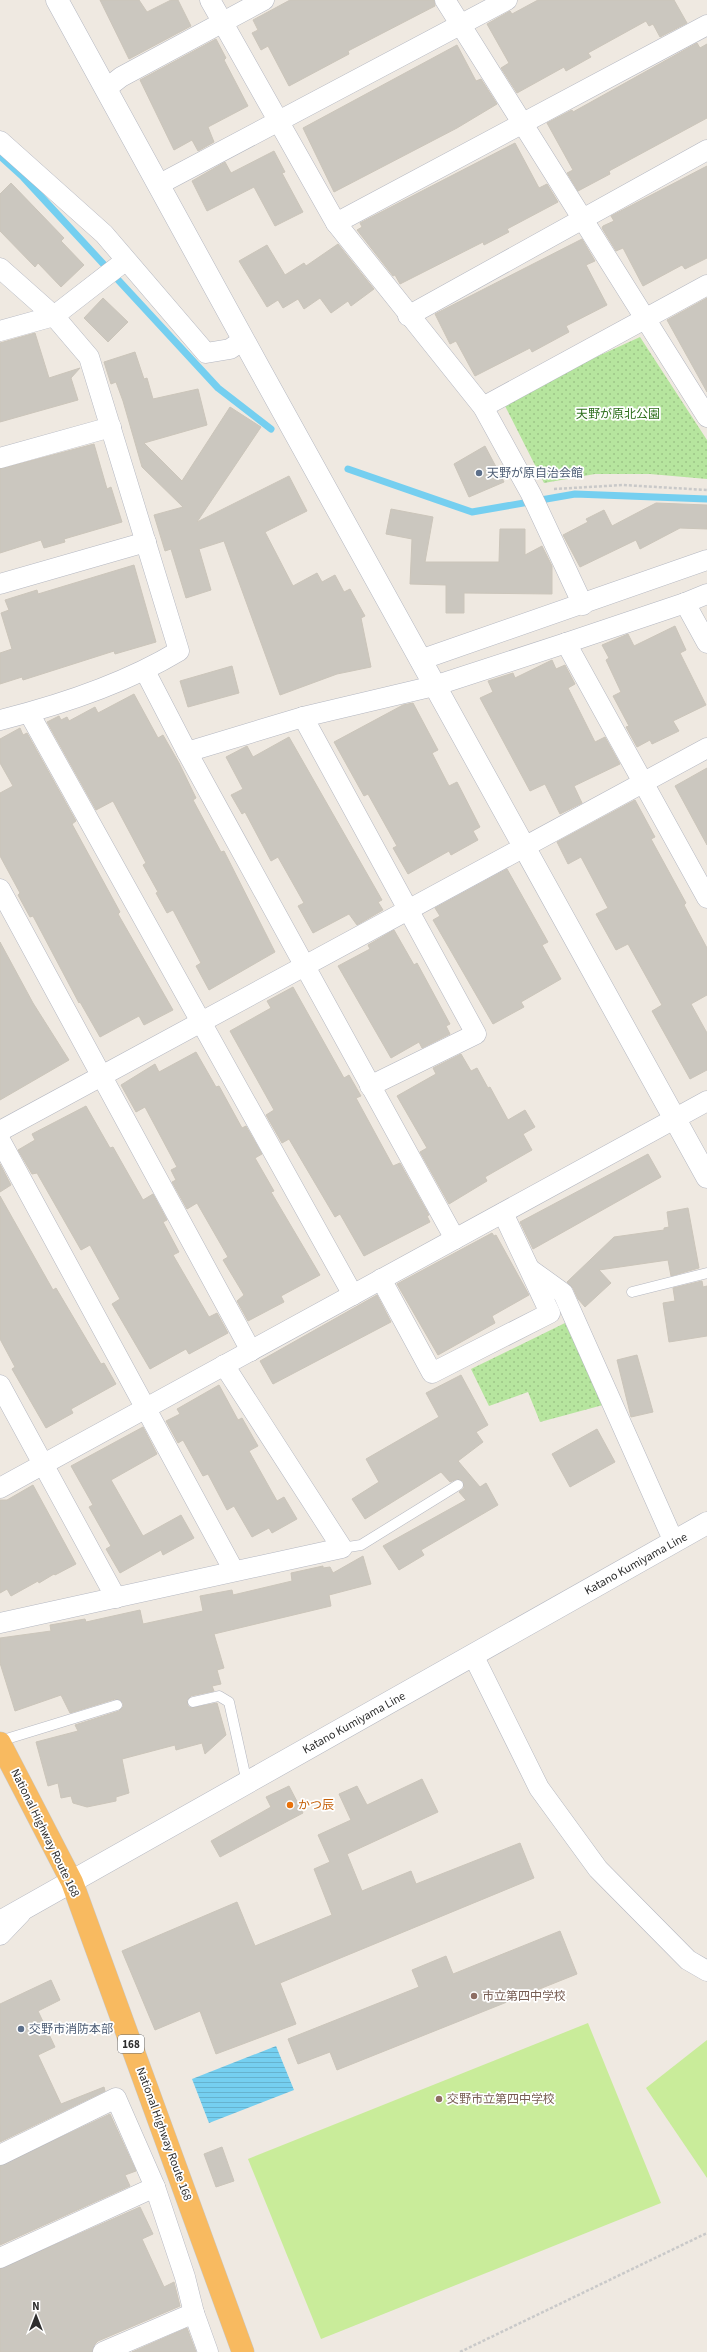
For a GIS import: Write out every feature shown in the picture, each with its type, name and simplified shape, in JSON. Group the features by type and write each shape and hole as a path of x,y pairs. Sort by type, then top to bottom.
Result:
{"highway":[{"name":"National Highway Route 168","path":"0,1742 72,1882 243,2352"}],"street":[{"path":"57,0 107,88 158,185 434,686 707,1177"},
{"path":"210,0 336,223 408,316 483,407 531,494 583,605"},
{"path":"107,88 121,77 264,0"},
{"path":"445,0 645,319 706,412"},
{"path":"158,185 507,0"},
{"path":"336,223 707,25"},
{"path":"0,141 104,234 125,261 206,354 230,349 243,340"},
{"path":"408,316 707,150"},
{"path":"0,331 54,316 125,261"},
{"path":"0,268 54,316 89,357 179,651 145,671 29,713 0,720"},
{"path":"483,407 707,285"},
{"path":"0,458 111,427"},
{"path":"0,584 146,542"},
{"path":"420,660 583,605 707,560"},
{"path":"187,752 302,717 434,686 685,603 707,594"},
{"path":"685,603 707,643"},
{"path":"566,643 707,898"},
{"path":"145,671 187,752 455,1239"},
{"path":"29,713 353,1295"},
{"path":"302,717 476,1034 370,1086"},
{"path":"0,1131 707,748"},
{"path":"0,888 251,1351"},
{"path":"0,1488 707,1101"},
{"path":"0,1140 234,1571"},
{"path":"381,1279 432,1373 550,1313 503,1212"},
{"path":"530,1269 563,1294 674,1542"},
{"path":"0,1623 342,1548 224,1365"},
{"path":"0,1385 116,1598"},
{"name":"Katano Kumiyama Line","path":"0,1922 707,1524"},
{"path":"473,1655 539,1788 593,1862 688,1960 707,1971"},
{"path":"0,1912 26,1907"},
{"path":"0,1936 26,1907"},
{"path":"0,2155 116,2098 155,2187 194,2313 208,2352"},
{"path":"0,2258 155,2187"},
{"path":"103,2352 194,2313"}],"lane":[{"path":"632,1292 707,1273"},
{"path":"342,1548 361,1545 458,1485"},
{"path":"193,1702 219,1696 229,1702 247,1783"},
{"path":"0,1742 117,1705"}],"path":[{"path":"531,494 563,487 622,485 707,490"},
{"path":"460,2352 707,2233"}],"green space":[{"name":"天野が原北公園","path":"640,337 707,440 707,479 650,474 595,474 544,483 502,400"},
{"path":"565,1323 603,1405 540,1422 528,1392 489,1406 471,1369"},
{"path":"588,2023 661,2203 321,2339 248,2159"},
{"path":"707,2040 707,2178 646,2088"}],"water":[{"path":"276,2046 294,2090 209,2123 192,2079"}],"building":[{"path":"100,0 139,0 147,12 171,0 178,0 191,26 129,59"},
{"path":"290,0 434,0 435,6 348,51 349,54 289,86 268,46 261,50 252,33 258,30 253,20"},
{"path":"538,0 674,0 687,23 660,37 653,24 649,26 646,21 588,53 591,57 566,71 564,67 517,93 501,68 509,63 487,24 510,11 512,14"},
{"path":"216,39 226,58 224,60 248,106 208,127 214,142 198,151 192,140 174,150 140,80"},
{"path":"697,43 700,48 707,44 707,118 609,171 610,174 578,191 567,173 573,170 547,123 572,110 573,112"},
{"path":"457,45 476,81 481,79 497,104 457,128 334,192 303,128"},
{"path":"515,143 539,188 547,184 558,202 507,229 509,232 484,245 483,242 400,284 395,275 393,276 357,230 362,227 360,223"},
{"path":"274,151 285,172 282,173 303,212 275,226 254,187 207,211 192,181 225,162 231,173"},
{"path":"707,166 707,258 685,269 682,265 643,286 623,248 616,251 602,228 603,226 614,221 611,216"},
{"path":"11,183 64,238 61,241 84,265 61,287 38,263 35,267 0,231 0,194"},
{"path":"582,239 595,261 586,265 607,305 566,326 569,332 532,352 530,348 475,376 456,341 450,344 435,314"},
{"path":"338,244 374,289 351,306 348,301 331,313 320,298 304,309 298,299 283,308 278,300 267,307 239,261 267,245 285,275 304,263 306,266"},
{"path":"103,298 128,322 108,342 84,318"},
{"path":"707,298 707,392 667,320"},
{"path":"35,333 49,378 80,368 71,378 78,400 0,422 0,343"},
{"path":"135,352 144,379 147,378 153,399 198,389 207,425 144,443 182,481 230,407 261,427 197,522 289,476 307,511 265,532 293,586 317,573 322,582 335,575 344,592 350,589 365,616 361,618 371,667 337,674 280,695 224,541 199,549 211,590 186,598 171,549 165,551 154,515 183,507 142,467 123,401 116,382 111,384 104,362"},
{"path":"94,444 107,489 111,487 122,522 64,539 65,542 44,548 41,540 0,553 0,469"},
{"name":"天野が原自治会館","path":"485,446 504,482 469,497 454,464"},
{"path":"656,503 707,505 707,529 680,528 640,549 636,540 580,567 563,535 588,522 586,519 604,510 612,526"},
{"path":"391,509 433,517 425,562 499,562 500,529 525,529 525,555 542,546 552,566 552,594 464,593 464,613 446,613 446,585 410,584 412,539 386,534"},
{"path":"134,565 156,642 115,654 114,651 23,680 22,677 0,684 0,653 12,649 1,613 9,610 5,600 37,590 38,594"},
{"path":"675,626 686,650 680,653 706,705 673,721 679,731 652,744 650,740 637,747 626,727 629,726 613,696 621,692 606,660 609,658 602,645 628,634 634,646"},
{"path":"552,660 556,669 565,665 575,684 568,688 595,742 605,737 620,764 574,786 582,803 560,814 545,784 530,791 480,698 493,692 488,681 513,673 515,678"},
{"path":"232,666 239,693 188,707 180,681"},
{"path":"134,694 158,738 163,735 179,763 196,798 193,800 221,852 224,851 275,952 209,990 196,966 201,963 173,910 167,913 156,893 158,892 143,865 146,863 113,801 96,810 47,722 59,716 61,720 67,717 69,721 95,707 98,713"},
{"path":"413,703 438,750 432,753 449,786 457,782 480,827 473,831 478,840 451,855 449,851 408,874 393,848 397,846 368,794 364,796 334,742 403,705"},
{"path":"20,728 23,735 27,733 76,821 72,824 120,912 118,914 173,1010 144,1025 139,1016 100,1037 80,1002 79,1003 33,916 30,917 18,895 20,893 0,856 0,793 13,786 0,763 0,739"},
{"path":"289,737 382,900 378,902 383,910 357,925 349,914 313,933 298,906 304,903 278,857 271,861 245,812 242,814 231,795 243,789 226,757 247,746 253,757"},
{"path":"707,768 707,845 675,786"},
{"path":"635,800 655,837 651,839 686,903 684,905 707,948 707,995 691,1004 707,1033 707,1070 690,1079 652,1011 662,1005 628,944 616,950 596,914 608,908 581,857 568,864 557,842"},
{"path":"507,869 548,942 542,945 561,979 521,1002 524,1007 493,1024 433,920 440,916 435,908"},
{"path":"394,930 414,965 417,963 450,1024 446,1026 450,1034 422,1048 419,1042 391,1058 338,966 370,949 368,945"},
{"path":"0,942 33,1003 69,1060 0,1100"},
{"path":"293,987 344,1078 349,1075 361,1096 356,1098 393,1166 400,1163 429,1215 427,1216 430,1222 364,1256 340,1214 335,1217 289,1139 282,1143 266,1115 274,1110 230,1031 271,1008 267,1001"},
{"path":"196,1052 216,1087 219,1086 242,1128 246,1126 262,1154 255,1158 274,1191 271,1192 320,1275 281,1296 284,1302 248,1321 237,1301 244,1295 223,1260 228,1257 197,1203 187,1209 172,1182 176,1180 171,1170 177,1167 145,1107 136,1112 121,1085 155,1064 159,1072"},
{"path":"461,1054 471,1071 477,1068 488,1088 490,1087 508,1120 525,1110 535,1127 523,1134 532,1150 485,1177 487,1181 449,1204 420,1152 427,1148 397,1096 436,1074 433,1068"},
{"path":"86,1106 110,1148 113,1147 143,1200 153,1194 167,1220 163,1222 179,1252 173,1255 209,1317 217,1313 228,1333 189,1354 186,1349 150,1369 112,1304 120,1299 90,1245 81,1250 37,1173 32,1174 18,1150 35,1140 32,1134"},
{"path":"648,1154 661,1177 533,1249 520,1222"},
{"path":"0,1164 11,1185 0,1192"},
{"path":"0,1196 53,1290 56,1288 101,1364 104,1363 116,1384 71,1409 73,1413 46,1428 12,1369 15,1367 0,1339"},
{"path":"688,1208 699,1268 671,1276 668,1260 599,1270 611,1283 585,1307 578,1299 573,1288 567,1282 614,1237 664,1230 664,1228 669,1227 667,1212"},
{"path":"492,1233 494,1236 496,1235 529,1295 492,1316 495,1323 438,1355 397,1284"},
{"path":"702,1281 703,1287 707,1286 707,1336 669,1342 663,1303 675,1301 673,1288"},
{"path":"377,1295 391,1322 273,1384 260,1361"},
{"path":"637,1355 653,1412 631,1417 617,1360"},
{"path":"461,1375 488,1425 476,1432 483,1442 458,1461 480,1487 486,1483 498,1505 421,1550 424,1555 399,1570 383,1546 466,1500 459,1492 464,1488 463,1481 457,1479 450,1482 441,1472 365,1519 352,1499 379,1482 366,1459 439,1417 426,1393"},
{"path":"219,1385 238,1420 242,1418 258,1446 249,1451 277,1501 284,1497 297,1519 272,1533 269,1528 252,1537 234,1506 227,1510 208,1474 203,1476 183,1440 178,1443 166,1421 180,1414 177,1409"},
{"path":"143,1427 157,1454 111,1480 143,1536 181,1515 194,1538 163,1555 161,1550 120,1573 106,1549 111,1546 89,1507 93,1505 71,1466"},
{"path":"597,1429 615,1462 570,1487 552,1454"},
{"path":"33,1485 76,1564 39,1583 38,1581 11,1596 7,1589 0,1593 0,1500 7,1500"},
{"path":"363,1556 371,1584 329,1595 331,1606 214,1634 224,1668 217,1670 221,1684 212,1686 214,1691 191,1696 187,1700 188,1706 191,1708 217,1703 226,1735 205,1754 202,1743 176,1750 175,1745 122,1759 129,1793 116,1797 116,1801 87,1807 73,1803 71,1796 61,1798 58,1783 48,1786 36,1742 78,1731 75,1725 119,1711 123,1707 123,1703 115,1699 70,1713 61,1695 15,1711 0,1663 0,1638 51,1631 50,1625 85,1619 86,1622 140,1610 143,1624 203,1611 200,1596 232,1590 233,1595 292,1581 291,1573 323,1566 323,1568 330,1567 333,1573"},
{"path":"422,1779 438,1812 347,1854 362,1891 411,1871 416,1884 520,1843 534,1878 280,1983 296,2024 216,2054 200,2011 155,2030 122,1951 237,1902 255,1946 332,1915 314,1869 330,1862 318,1835 351,1820 339,1794 357,1786 367,1805"},
{"path":"289,1786 303,1813 220,1857 211,1841 271,1807 266,1797"},
{"path":"560,1931 577,1974 337,2070 330,2052 298,2064 288,2039 419,1987 412,1970 446,1956 453,1974"},
{"path":"51,1980 60,2000 38,2011 55,2047 38,2055 61,2104 104,2087 105,2091 0,2142 0,2004"},
{"path":"110,2114 136,2171 125,2175 130,2186 0,2245 0,2166"},
{"path":"222,2147 234,2181 216,2187 204,2154"},
{"path":"140,2207 153,2234 142,2239 164,2287 174,2282 180,2306 98,2341 94,2345 92,2352 0,2352 0,2269"},
{"path":"187,2328 196,2352 132,2352"}],"waterway":[{"path":"0,156 23,177 218,388 271,429"},
{"path":"348,469 472,512 575,494 707,499"}],"place":[{"name":"天野が原自治会館","path":"479,473"},
{"name":"かつ辰","path":"290,1805"},
{"name":"市立第四中学校","path":"474,1996"},
{"name":"交野市消防本部","path":"21,2029"},
{"name":"交野市立第四中学校","path":"439,2099"}]}
